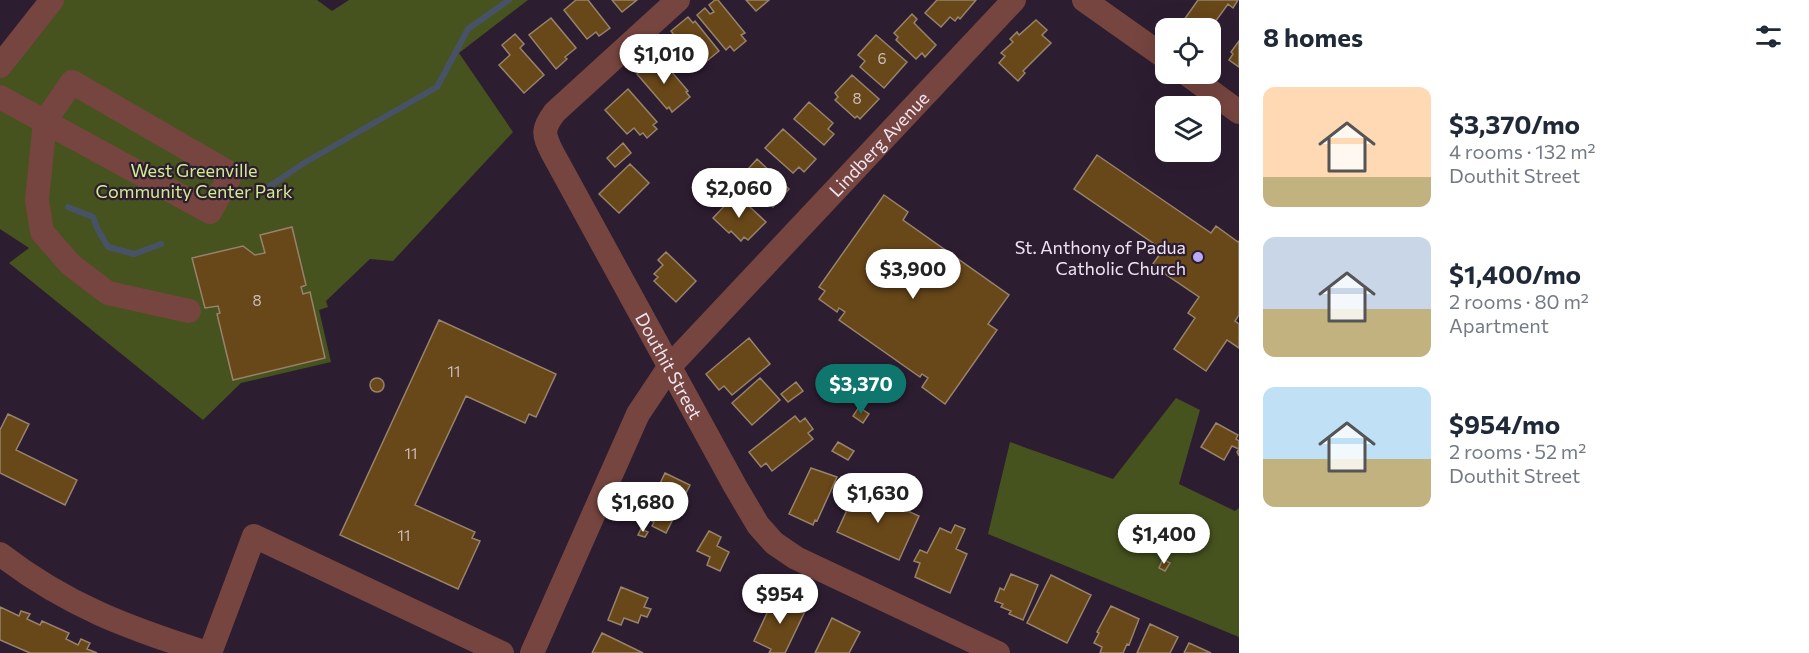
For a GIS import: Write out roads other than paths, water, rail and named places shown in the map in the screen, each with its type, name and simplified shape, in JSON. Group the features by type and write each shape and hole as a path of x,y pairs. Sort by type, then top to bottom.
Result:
{"street":[{"path":"0,66 52,0"},
{"name":"Douthit Street","path":"678,0 555,112 546,124 545,137 758,525 774,543 796,558 950,643 998,653"},
{"name":"Lindberg Avenue","path":"532,653 638,414 670,366 1014,0"},
{"path":"1084,0 1155,50"},
{"path":"0,97 45,122 210,212 231,174 72,82 45,122 38,200 42,232 71,264 108,293 189,312"},
{"path":"1200,84 1239,112"},
{"path":"0,554 47,587 80,605 157,637 209,653 254,536 502,653"}],"waterway":[{"path":"270,186 304,163 437,87 468,29 509,0"},
{"path":"68,207 93,217 108,247 134,254 161,244"}],"place":[{"name":"St. Anthony of Padua Catholic Church","path":"1198,257"}],"park label":[{"name":"West Greenville Community Center Park","path":"194,180"}]}
